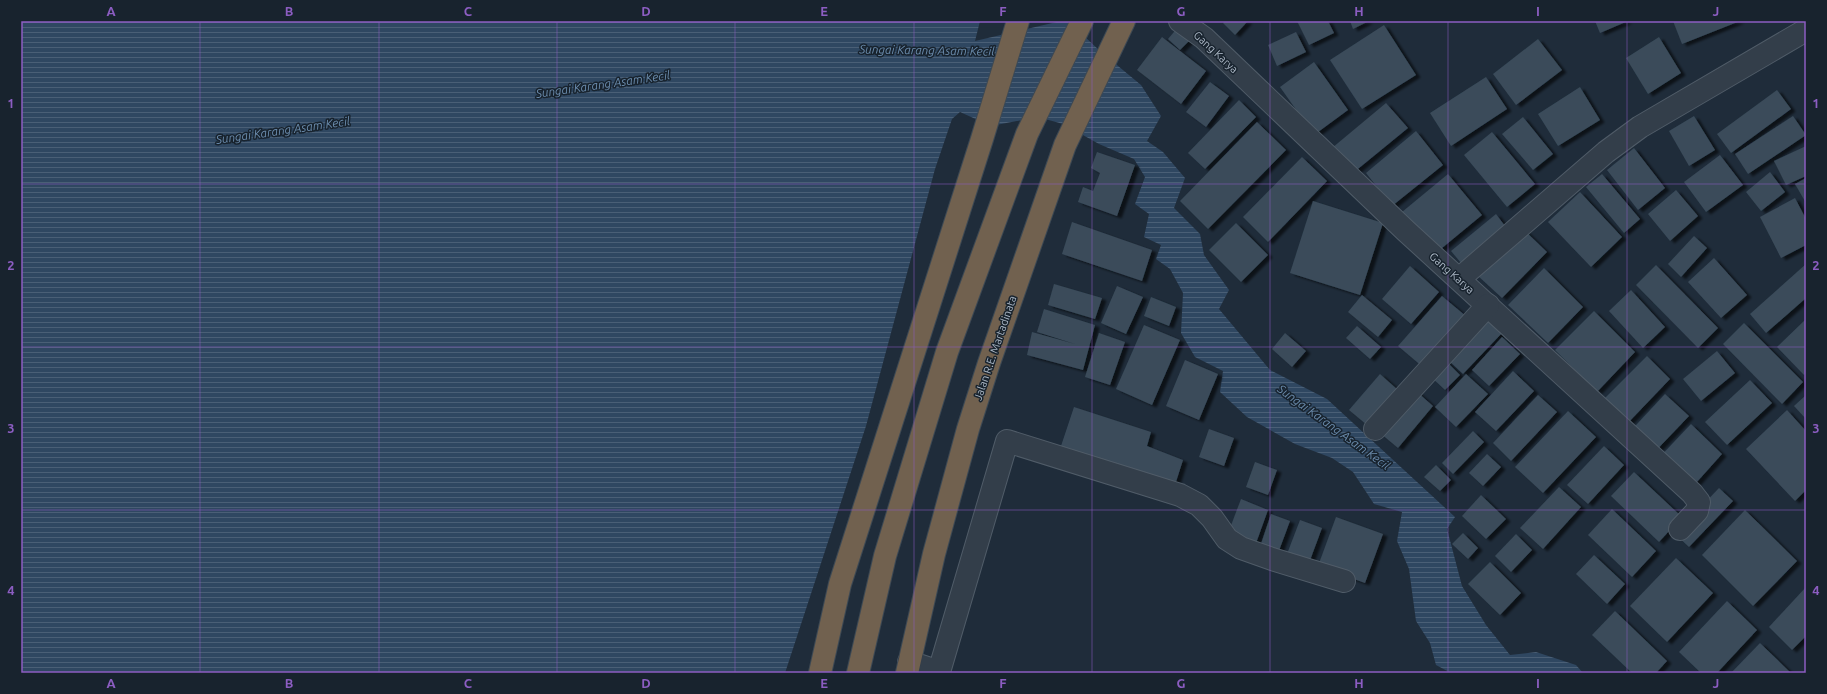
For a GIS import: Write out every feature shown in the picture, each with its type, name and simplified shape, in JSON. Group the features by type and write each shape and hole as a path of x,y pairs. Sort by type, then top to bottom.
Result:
{"highway":[{"path":"820,673 840,584 982,139 1018,21"},
{"path":"858,673 885,556 947,352 1027,134 1082,21"},
{"name":"Jalan R.E. Martadinata","path":"908,667 934,554 968,429 989,364 1065,145 1120,28"}],"street":[{"name":"Gang Karya","path":"1180,21 1204,38 1394,220 1692,493 1699,502 1697,511 1680,529"},
{"path":"1804,21 1806,25"},
{"path":"1459,279 1606,152 1640,128 1806,30"},
{"path":"1375,429 1488,305"},
{"path":"908,667 939,672 1007,441 1180,495 1199,505 1212,518 1228,539 1240,548 1272,560 1344,581"}],"water":[{"name":"Sungai Karang Asam Kecil","path":"21,21 980,21 975,41 1061,21 1068,21 1100,51 1141,85 1161,116 1147,141 1163,152 1185,178 1174,208 1200,234 1204,255 1229,290 1219,309 1270,370 1327,399 1455,517 1447,529 1462,586 1486,625 1510,655 1536,652 1576,665 1583,673 1451,673 1436,665 1430,643 1416,621 1409,569 1397,541 1402,512 1374,504 1353,472 1332,458 1295,444 1247,417 1220,392 1223,371 1195,357 1181,333 1183,293 1170,269 1156,259 1161,245 1144,237 1149,214 1135,204 1145,177 1134,159 1099,144 1063,124 1038,117 991,126 960,112 952,119 935,169 866,426 785,673 21,673"}],"building":[{"path":"1225,21 1248,21 1235,35 1223,23"},
{"path":"1297,21 1328,21 1334,33 1309,45"},
{"path":"1350,21 1369,21 1353,29"},
{"path":"1595,21 1628,21 1600,33"},
{"path":"1673,21 1740,21 1682,44"},
{"path":"1384,25 1416,75 1362,109 1330,60"},
{"path":"1179,26 1192,38 1180,50 1168,39"},
{"path":"1296,32 1306,52 1277,66 1268,45"},
{"path":"1162,37 1206,71 1181,104 1137,70"},
{"path":"1659,37 1681,73 1648,94 1626,58"},
{"path":"1538,39 1562,70 1516,105 1493,74"},
{"path":"1314,62 1348,110 1314,135 1280,87"},
{"path":"1486,77 1507,109 1451,146 1430,113"},
{"path":"1210,82 1229,96 1206,127 1186,112"},
{"path":"1580,87 1600,120 1558,146 1538,114"},
{"path":"1777,90 1791,109 1731,153 1717,134"},
{"path":"1239,100 1256,117 1205,169 1188,153"},
{"path":"1386,103 1408,128 1353,173 1332,148"},
{"path":"1694,116 1715,150 1689,166 1669,131"},
{"path":"1793,116 1806,135 1748,174 1735,154"},
{"path":"1523,117 1553,154 1533,170 1502,134"},
{"path":"1257,122 1286,150 1208,229 1180,201"},
{"path":"1416,131 1443,165 1392,206 1366,173"},
{"path":"1492,132 1535,184 1507,207 1464,155"},
{"path":"1806,146 1806,176 1786,185 1774,161"},
{"path":"1634,148 1665,188 1638,210 1607,170"},
{"path":"1097,152 1135,165 1117,216 1078,202 1083,187 1093,191 1100,173 1091,168"},
{"path":"1720,155 1743,185 1706,212 1684,182"},
{"path":"1302,157 1327,181 1268,242 1243,217"},
{"path":"1770,172 1785,192 1761,211 1746,192"},
{"path":"1448,174 1482,215 1436,253 1402,212"},
{"path":"1602,174 1640,219 1624,233 1586,187"},
{"path":"1806,178 1806,203 1795,184"},
{"path":"1676,190 1698,216 1670,241 1648,214"},
{"path":"1580,192 1622,237 1591,267 1548,222"},
{"path":"1795,198 1806,219 1806,245 1781,258 1760,217"},
{"path":"1313,201 1383,223 1360,295 1290,273"},
{"path":"1496,214 1505,226 1461,263 1451,251"},
{"path":"1072,222 1152,250 1142,281 1062,254"},
{"path":"1236,223 1268,255 1241,282 1209,250"},
{"path":"1522,228 1547,252 1502,298 1477,275"},
{"path":"1694,236 1707,248 1681,277 1668,264"},
{"path":"1714,258 1747,295 1721,318 1688,282"},
{"path":"1806,264 1806,298 1766,333 1750,314"},
{"path":"1656,265 1718,328 1698,348 1636,285"},
{"path":"1410,266 1439,292 1411,324 1382,299"},
{"path":"1544,268 1583,307 1548,343 1508,305"},
{"path":"1054,284 1102,298 1095,319 1048,305"},
{"path":"1117,286 1143,297 1126,334 1101,323"},
{"path":"1631,290 1665,327 1643,348 1609,311"},
{"path":"1362,295 1392,320 1378,337 1348,312"},
{"path":"1442,296 1467,317 1424,368 1398,346"},
{"path":"1151,297 1176,307 1169,326 1144,316"},
{"path":"1044,309 1095,325 1083,370 1027,355 1032,332 1075,344 1037,332"},
{"path":"1594,311 1635,352 1597,392 1555,350"},
{"path":"1486,316 1503,332 1463,374 1446,358"},
{"path":"1806,319 1806,373 1804,375 1777,347"},
{"path":"1744,323 1803,382 1782,404 1723,344"},
{"path":"1144,325 1180,340 1152,405 1116,389"},
{"path":"1357,326 1381,347 1370,359 1346,338"},
{"path":"1099,333 1125,342 1110,385 1085,377"},
{"path":"1285,333 1306,351 1292,367 1272,349"},
{"path":"1502,337 1520,354 1489,386 1472,370"},
{"path":"1717,351 1735,373 1701,401 1683,379"},
{"path":"1647,356 1670,379 1626,425 1602,401"},
{"path":"1444,359 1460,375 1445,390 1429,375"},
{"path":"1185,360 1218,374 1199,420 1166,406"},
{"path":"1513,371 1534,391 1496,431 1475,412"},
{"path":"1380,374 1398,390 1367,425 1349,410"},
{"path":"1466,374 1488,394 1456,427 1435,407"},
{"path":"1750,380 1772,403 1727,445 1705,422"},
{"path":"1416,391 1433,406 1398,448 1380,433"},
{"path":"1665,394 1689,416 1647,460 1624,438"},
{"path":"1538,395 1557,412 1511,461 1493,443"},
{"path":"1806,395 1806,419 1794,406"},
{"path":"1074,407 1151,432 1147,446 1183,460 1175,485 1139,471 1061,446"},
{"path":"1787,410 1806,431 1806,490 1795,501 1746,449"},
{"path":"1568,411 1596,437 1543,493 1515,467"},
{"path":"1691,424 1722,454 1688,492 1656,461"},
{"path":"1209,429 1234,438 1224,466 1199,457"},
{"path":"1473,431 1484,442 1453,474 1442,463"},
{"path":"1604,446 1624,465 1588,504 1567,485"},
{"path":"1487,454 1501,467 1483,486 1469,473"},
{"path":"1255,462 1277,470 1268,495 1246,487"},
{"path":"1436,465 1451,480 1440,491 1424,477"},
{"path":"1634,472 1682,517 1659,542 1611,496"},
{"path":"1559,487 1581,507 1543,549 1520,528"},
{"path":"1719,488 1733,501 1689,547 1675,534"},
{"path":"1481,495 1506,519 1486,539 1462,516"},
{"path":"1241,499 1268,510 1255,546 1227,536"},
{"path":"1612,509 1656,551 1632,577 1588,535"},
{"path":"1745,510 1797,561 1753,606 1702,555"},
{"path":"1271,514 1290,521 1277,556 1259,550"},
{"path":"1336,517 1383,534 1365,583 1318,566"},
{"path":"1300,520 1322,528 1309,563 1287,554"},
{"path":"1463,533 1478,548 1468,559 1452,544"},
{"path":"1516,534 1532,550 1511,572 1495,556"},
{"path":"1594,555 1625,584 1607,604 1576,574"},
{"path":"1676,558 1713,593 1667,642 1630,606"},
{"path":"1490,562 1521,593 1500,615 1468,584"},
{"path":"1806,587 1806,636 1792,650 1769,627"},
{"path":"1727,601 1757,630 1717,673 1701,673 1679,652"},
{"path":"1615,611 1667,661 1656,673 1632,673 1592,635"},
{"path":"1760,643 1791,673 1731,673"}]}
